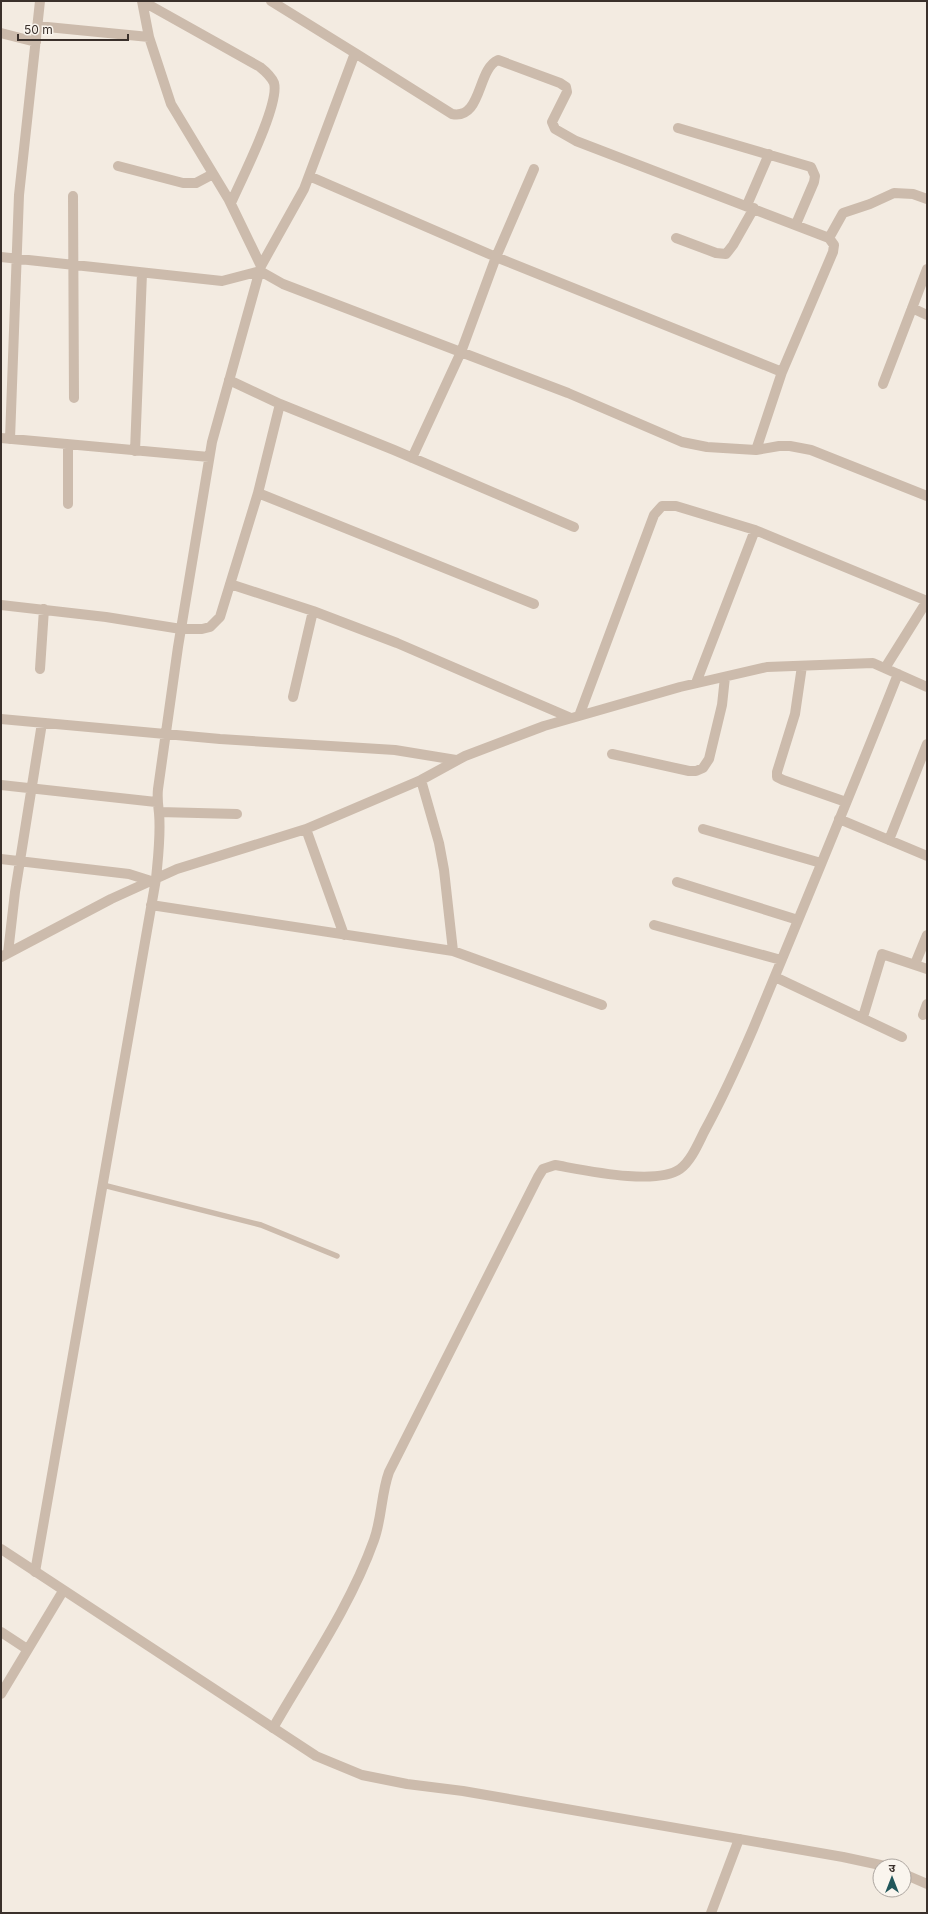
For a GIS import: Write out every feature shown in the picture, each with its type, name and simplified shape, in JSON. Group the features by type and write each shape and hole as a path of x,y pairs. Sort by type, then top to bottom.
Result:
{"street":[{"path":"40,1 19,195 6,439 209,457"},
{"path":"142,1 149,37 171,104 231,203 261,269 283,284 568,393 682,442 707,447 756,450 779,446 790,446 810,450 927,495"},
{"path":"142,1 260,67 270,75 274,83 273,101 266,121 231,203"},
{"path":"271,1 452,114 462,115 469,109 491,66 498,60 560,82 567,89 552,122 556,129 576,141 796,224 829,238 834,245 833,252 782,372 756,450"},
{"path":"37,26 149,37"},
{"path":"1,33 36,42"},
{"path":"35,1572 151,905 159,850 158,807 166,732 209,457 261,269 304,189 355,53"},
{"path":"678,128 805,164 814,171 814,182 796,224"},
{"path":"676,238 716,254 726,254 733,245 750,207 769,154"},
{"path":"118,166 183,184 196,183 213,174"},
{"path":"412,458 461,352 496,257 534,169"},
{"path":"309,176 496,257 782,372"},
{"path":"829,238 843,213 870,204 887,195 902,192 927,199"},
{"path":"73,196 75,265 74,398"},
{"path":"1,257 222,281 261,269"},
{"path":"883,384 927,269"},
{"path":"135,451 142,273"},
{"path":"912,308 927,315"},
{"path":"230,380 280,404 574,527"},
{"path":"1,605 44,609 181,629 202,629 210,627 220,617 258,493 280,404"},
{"path":"68,445 68,504"},
{"path":"258,493 534,604"},
{"path":"575,717 658,509 662,506 676,506 755,530 927,601 885,668"},
{"path":"696,683 755,530"},
{"path":"230,584 313,611 397,643 575,717"},
{"path":"40,669 44,609"},
{"path":"293,697 313,611"},
{"path":"5,955 111,899 177,870 306,829 421,780 456,760 544,726 696,683 767,667 873,663 927,686"},
{"path":"802,666 795,714 777,772 777,777 846,802"},
{"path":"272,1728 351,1592 366,1562 375,1538 381,1512 384,1485 388,1472 538,1177 544,1169 555,1165 636,1176 658,1176 670,1174 681,1168 693,1153 727,1090 775,977 898,674"},
{"path":"612,754 689,771 696,771 703,768 709,758 719,719 725,677"},
{"path":"1,718 42,723 166,732 220,738 395,750 456,760"},
{"path":"5,955 6,930 20,861 42,723"},
{"path":"889,840 927,744"},
{"path":"421,780 439,843 444,870 453,951"},
{"path":"1,786 31,788 158,807 237,814"},
{"path":"839,818 927,856"},
{"path":"306,829 344,935"},
{"path":"703,829 821,863"},
{"path":"1,859 128,874 154,880"},
{"path":"677,882 798,920"},
{"path":"151,905 453,951 602,1005"},
{"path":"654,925 781,960"},
{"path":"915,964 927,937"},
{"path":"863,1018 882,954 927,969"},
{"path":"775,977 902,1036"},
{"path":"924,1015 927,1004"},
{"path":"1,1550 316,1756 362,1775 407,1784 463,1791 872,1863"},
{"path":"1,1694 63,1591"},
{"path":"1,1632 27,1649"},
{"path":"711,1913 740,1839"},
{"path":"912,1877 927,1884"}],"lane":[{"path":"102,1185 261,1225 336,1256"}]}
